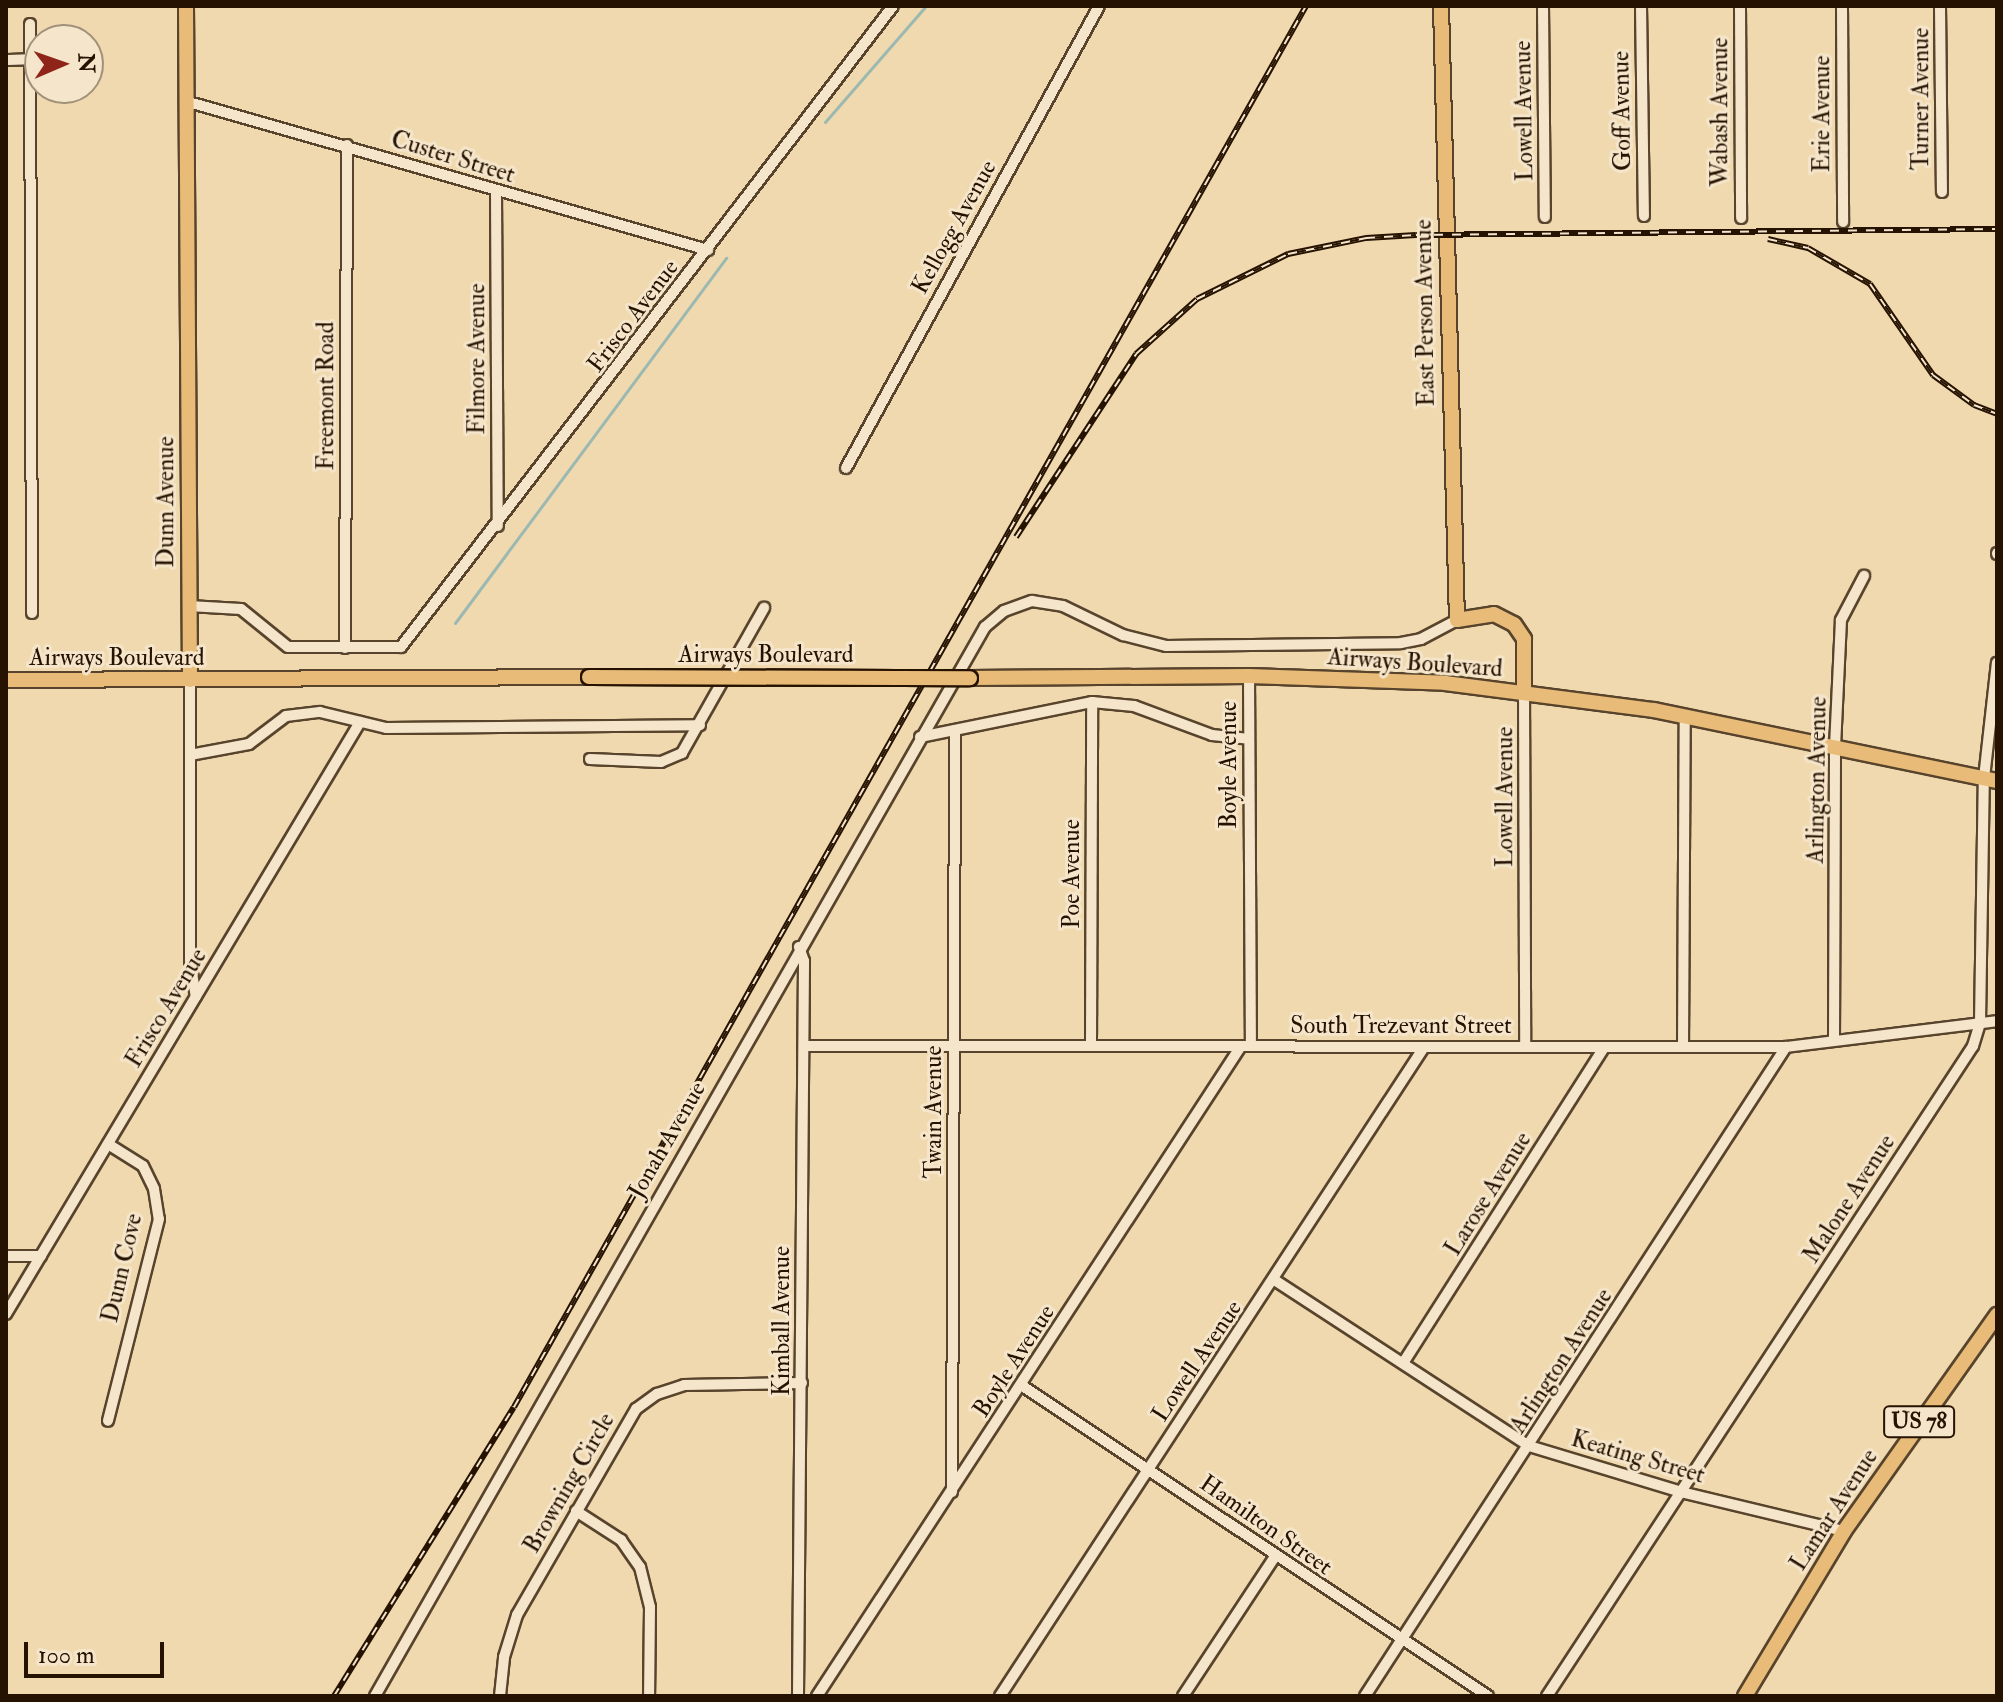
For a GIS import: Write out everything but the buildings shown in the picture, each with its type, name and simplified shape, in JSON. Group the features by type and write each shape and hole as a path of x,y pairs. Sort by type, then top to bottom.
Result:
{"main road":[{"name":"Dunn Avenue","path":"186,6 190,680"},
{"name":"East Person Avenue","path":"1441,6 1457,620"},
{"name":"Airways Boulevard","path":"1457,620 1494,614 1514,624 1524,639 1524,692"},
{"name":"Airways Boulevard","path":"6,680 1249,676 1445,683 1685,716 1990,780"},
{"name":"Lamar Avenue","path":"1745,1696 1844,1531 1997,1315"}],"street":[{"name":"Frisco Avenue","path":"345,648 401,647 498,526 893,6"},
{"name":"Kellogg Avenue","path":"846,468 1099,6"},
{"name":"Lowell Avenue","path":"1543,6 1545,217"},
{"name":"Goff Avenue","path":"1641,6 1644,216"},
{"name":"Wabash Avenue","path":"1740,6 1741,218"},
{"name":"Erie Avenue","path":"1842,6 1843,222"},
{"name":"Turner Avenue","path":"1940,6 1942,192"},
{"name":"Custer Street","path":"185,101 708,250"},
{"path":"31,104 32,613"},
{"name":"Freemont Road","path":"345,648 347,145"},
{"name":"Filmore Avenue","path":"496,192 498,526"},
{"name":"Arlington Avenue","path":"1834,1040 1835,747 1841,620 1864,576"},
{"name":"Airways Boulevard","path":"1004,611 1032,601 1063,606 1123,635 1166,646 1401,643 1421,639 1457,620"},
{"path":"189,606 241,609 288,647 345,648"},
{"path":"590,759 671,760 700,725 764,608"},
{"name":"Jonah Avenue","path":"375,1696 920,737 985,627 1004,611"},
{"name":"Malone Avenue","path":"1547,1696 1973,1046 1980,1023 1997,663"},
{"name":"Boyle Avenue","path":"817,1696 1246,1046 1249,676"},
{"name":"Dunn Avenue","path":"190,680 190,960 196,997"},
{"name":"Lowell Avenue","path":"1524,692 1525,1046"},
{"path":"920,737 1092,702 1134,706 1212,735 1249,739"},
{"name":"Poe Avenue","path":"1091,1045 1092,702"},
{"path":"190,755 249,744 286,716 343,714 386,728 700,725"},
{"path":"1683,1046 1685,716"},
{"name":"Frisco Avenue","path":"6,1314 360,722"},
{"name":"Twain Avenue","path":"952,1494 955,730"},
{"name":"Kimball Avenue","path":"798,1696 804,1046 804,961 799,947"},
{"name":"South Trezevant Street","path":"804,1046 1786,1047 1997,1021"},
{"name":"Lowell Avenue","path":"1000,1696 1148,1468 1276,1281 1424,1047"},
{"name":"Arlington Avenue","path":"1365,1696 1786,1047"},
{"name":"Larose Avenue","path":"1405,1360 1604,1048"},
{"name":"Dunn Cove","path":"108,1144 143,1166 154,1189 159,1219 108,1421"},
{"path":"6,1256 41,1256"},
{"name":"Keating Street","path":"1276,1281 1405,1360 1529,1446 1681,1492 1844,1531"},
{"name":"Browning Circle","path":"500,1696 514,1623 622,1427 657,1394 699,1383 802,1383"},
{"name":"Hamilton Street","path":"1021,1385 1148,1468 1274,1558 1488,1696"},
{"path":"576,1511 621,1540 640,1567 650,1607 649,1696"},
{"path":"1183,1696 1274,1558"}],"waterway":[{"path":"825,122 926,6"},
{"path":"455,623 726,258"}],"railway":[{"path":"334,1696 514,1407 1306,6"},
{"path":"1016,537 1136,354 1197,299 1288,254 1366,238 1416,235 1997,229"},
{"path":"1768,239 1808,248 1870,284 1933,375 1974,405 1997,414"}]}
